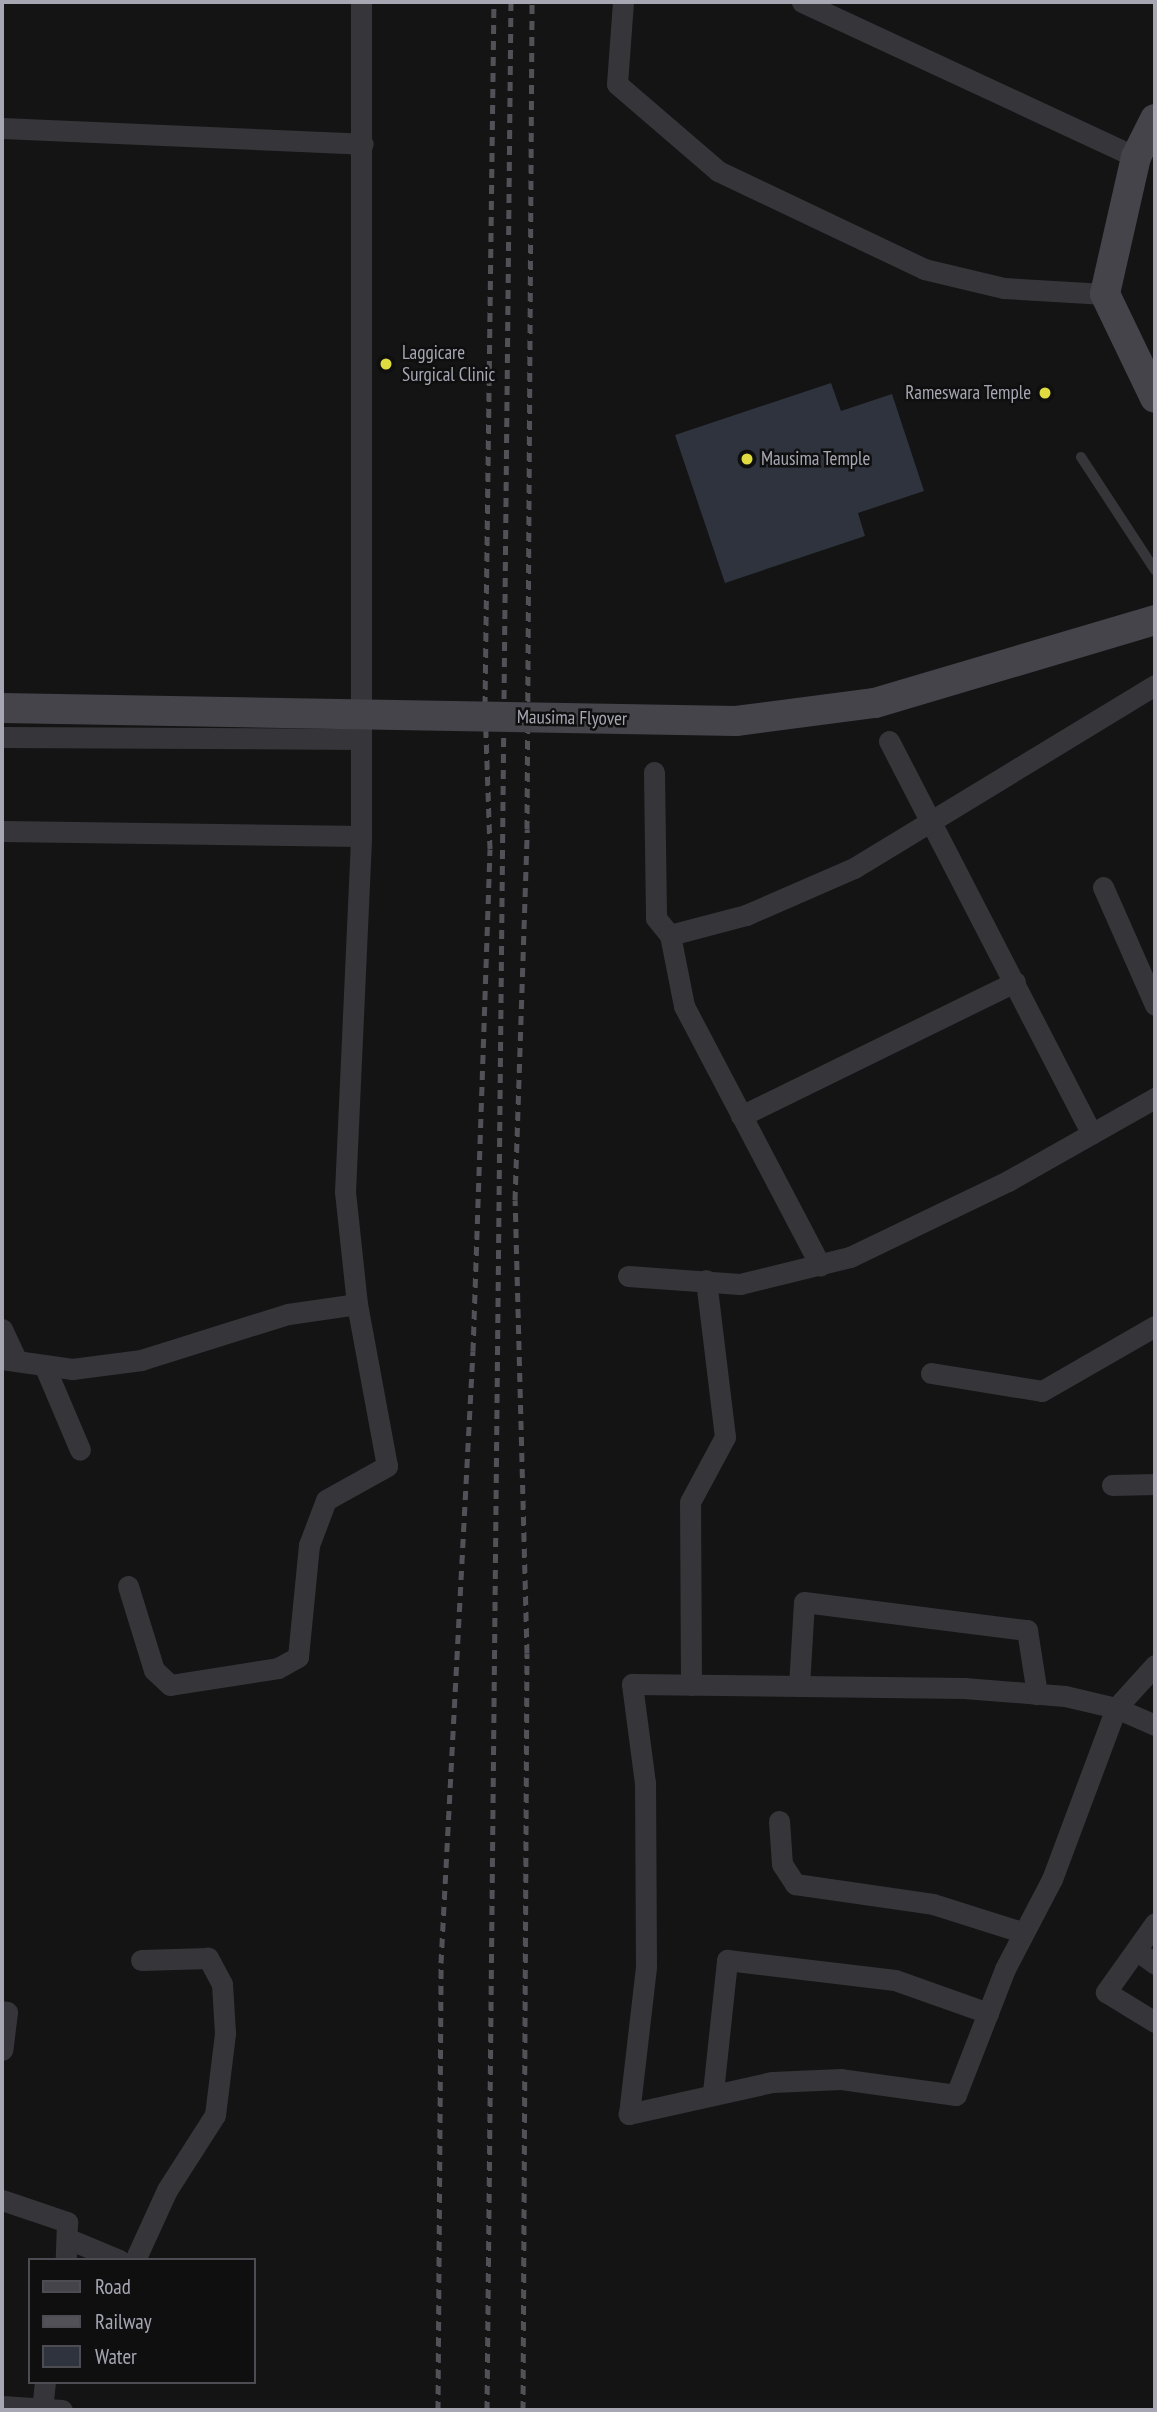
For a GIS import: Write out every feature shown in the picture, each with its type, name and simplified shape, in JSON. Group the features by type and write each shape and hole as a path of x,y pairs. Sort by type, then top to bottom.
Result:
{"main road":[{"path":"1155,119 1136,157 1105,295 1155,398"},
{"name":"Mausima Flyover","path":"2,708 736,721 875,703 1143,624"}],"street":[{"path":"128,1586 154,1670 170,1685 278,1668 298,1657 309,1545 326,1500 387,1466 357,1304 345,1192 361,836 361,2"},
{"path":"623,2 617,84 718,171 924,269 1004,288 1105,295"},
{"path":"802,2 1136,157"},
{"path":"2,128 363,144"},
{"path":"670,935 746,915 936,824 1155,685"},
{"path":"2,737 361,739"},
{"path":"889,741 936,824 1092,1134"},
{"path":"654,772 656,918 670,935 684,1006 820,1265"},
{"path":"2,831 361,836"},
{"path":"1103,887 1155,1005"},
{"path":"741,1116 1015,982"},
{"path":"628,1276 740,1284 850,1257 1092,1134 1155,1098"},
{"path":"691,1685 690,1502 725,1437 706,1280"},
{"path":"2,1329 9,1360 72,1369 141,1360 288,1314 357,1304"},
{"path":"931,1373 1042,1391 1155,1326"},
{"path":"44,1365 80,1450"},
{"path":"1112,1485 1155,1484"},
{"path":"799,1686 804,1602 1027,1630 1037,1694"},
{"path":"1155,1665 1116,1708 1052,1879 1022,1932 956,2095 841,2079 713,2092 629,2114 646,1966 645,1783 632,1684 799,1686 1037,1694 1116,1708 1155,1725"},
{"path":"779,1821 782,1864 795,1884 933,1904 1022,1932"},
{"path":"1155,1923 1106,1992 1155,2022"},
{"path":"1136,1950 1155,1964"},
{"path":"136,2258 167,2190 215,2115 225,2033 222,1984 208,1958 141,1960"},
{"path":"713,2092 727,1960 895,1980 988,2013"},
{"path":"2,2011 7,2012 2,2050"},
{"path":"2,2200 67,2222 68,2250 109,2258"},
{"path":"2,2406 49,2409 45,2384"}],"lane":[{"path":"1081,457 1155,570"}],"water":[{"path":"831,383 841,411 892,394 924,491 858,513 865,536 725,583 675,435"}],"railway":[{"path":"438,2410 441,1963 473,1351 490,849 485,705 494,2"},
{"path":"487,2410 511,2"},
{"path":"523,2410 527,1653 515,1200 527,829 532,2"}],"place":[{"name":"Laggicare Surgical Clinic","path":"386,364"},
{"name":"Rameswara Temple","path":"1045,393"},
{"name":"Mausima Temple","path":"747,459"}]}
